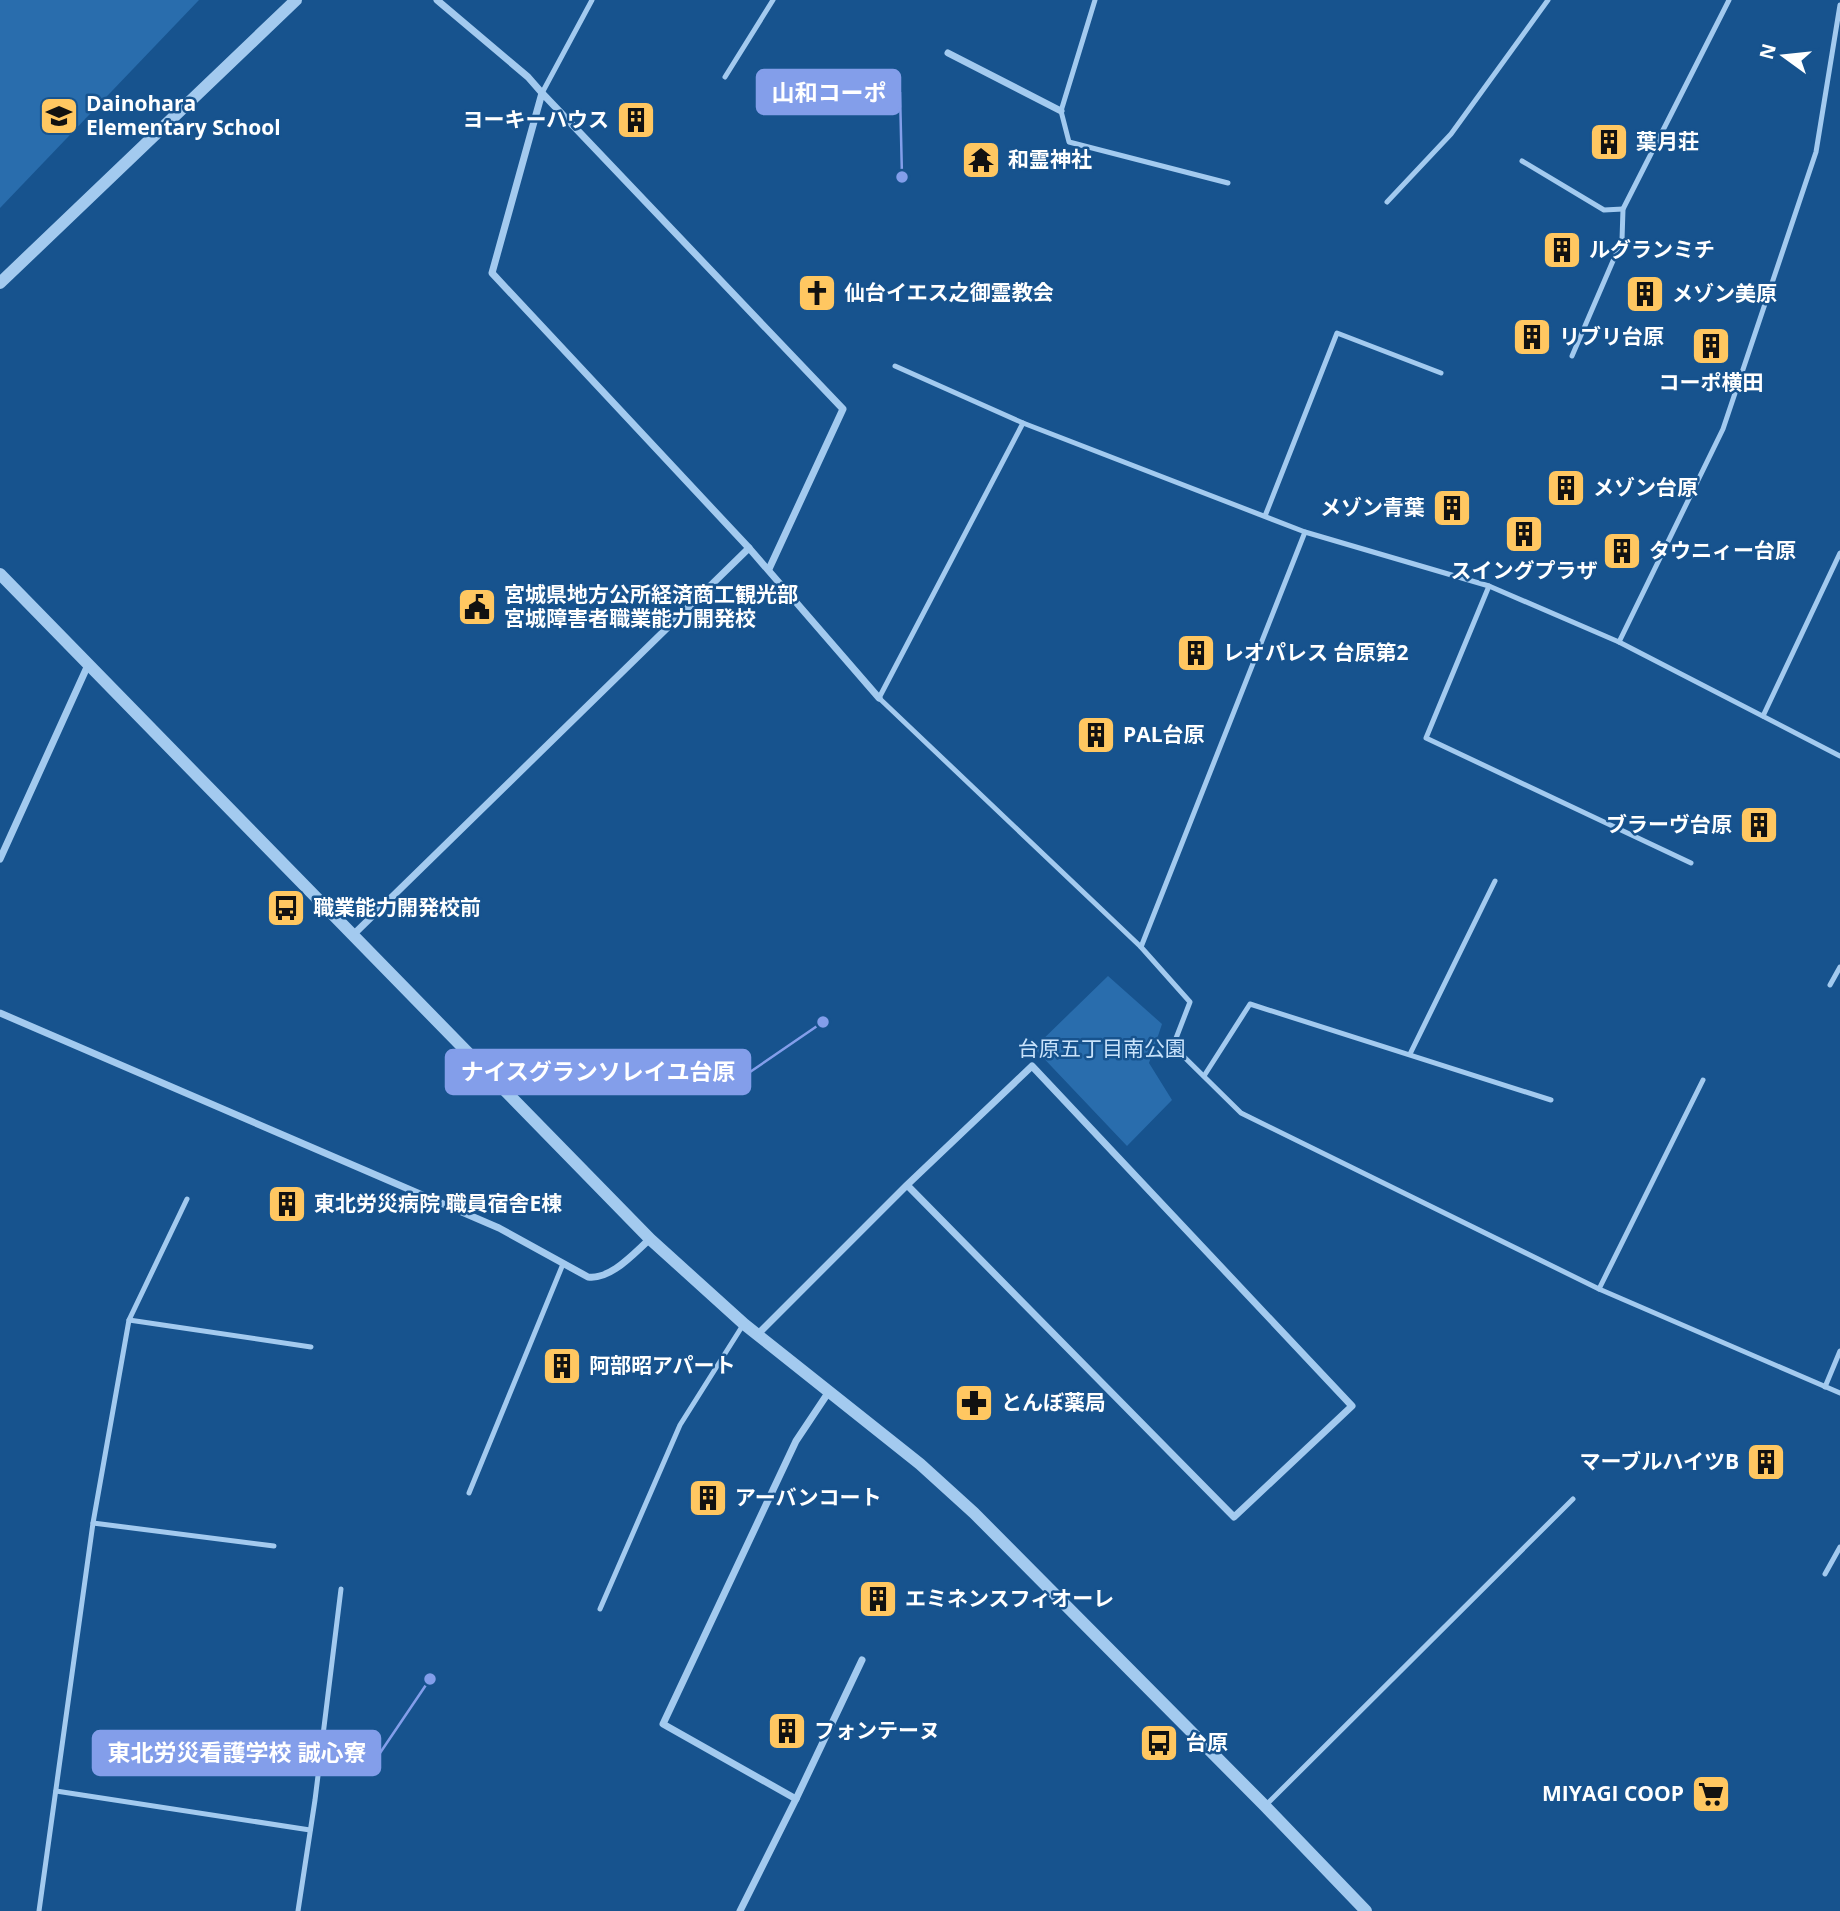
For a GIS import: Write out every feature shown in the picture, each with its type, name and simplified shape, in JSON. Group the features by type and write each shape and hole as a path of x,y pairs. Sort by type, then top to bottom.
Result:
{"street":[{"path":"0,283 296,0"},
{"path":"437,0 528,77 843,408 769,569"},
{"path":"948,52 1060,111"},
{"path":"542,93 492,273 769,569 879,698"},
{"path":"353,935 749,548"},
{"path":"0,574 650,1239 757,1335 920,1464 974,1513 1265,1805 1366,1911"},
{"path":"0,859 88,665"},
{"path":"0,1013 499,1228 588,1277 596,1278 625,1261 650,1239"},
{"path":"757,1335 908,1185 1032,1066 1352,1406 1234,1517 908,1185"},
{"path":"796,1799 663,1724 796,1441 828,1393"},
{"path":"740,1911 862,1660"}],"lane":[{"path":"542,93 592,0"},
{"path":"725,77 774,0"},
{"path":"1096,0 1060,111 1069,142 1228,183"},
{"path":"1387,202 1451,134 1548,0"},
{"path":"1572,356 1622,240 1623,209 1729,0"},
{"path":"1619,642 1723,429 1816,152 1840,5"},
{"path":"1521,161 1604,210 1623,209"},
{"path":"1265,516 1337,333 1441,373"},
{"path":"895,366 1023,423 1305,532 1489,586 1619,642 1840,756"},
{"path":"1023,423 879,698 1142,947 1190,1002 1173,1046 1241,1113 1599,1289 1840,1393"},
{"path":"1142,947 1305,532"},
{"path":"1763,716 1840,553"},
{"path":"1489,586 1426,738 1691,863"},
{"path":"1409,1054 1495,881"},
{"path":"1830,985 1840,967"},
{"path":"1204,1076 1250,1004 1551,1100"},
{"path":"1599,1289 1703,1080"},
{"path":"39,1911 93,1523 129,1320 187,1199"},
{"path":"469,1493 563,1264"},
{"path":"129,1320 311,1348"},
{"path":"600,1609 680,1425 744,1324"},
{"path":"1825,1387 1840,1351"},
{"path":"1265,1805 1573,1499"},
{"path":"93,1523 274,1546"},
{"path":"1825,1574 1840,1547"},
{"path":"298,1911 341,1589"},
{"path":"56,1791 310,1830"}],"green space":[{"name":"Dainohara Elementary School","path":"0,0 199,0 0,208"},
{"name":"台原五丁目南公園","path":"1108,976 1162,1024 1149,1063 1172,1100 1127,1146 1034,1048"}],"place":[{"name":"Dainohara Elementary School","path":"59,116"},
{"name":"ヨーキーハウス","path":"636,120"},
{"name":"葉月荘","path":"1609,142"},
{"name":"和霊神社","path":"981,160"},
{"name":"山和コーポ","path":"902,177"},
{"name":"ルグランミチ","path":"1562,250"},
{"name":"仙台イエス之御霊教会","path":"817,293"},
{"name":"メゾン美原","path":"1645,294"},
{"name":"リブリ台原","path":"1532,337"},
{"name":"コーポ横田","path":"1711,346"},
{"name":"メゾン台原","path":"1566,488"},
{"name":"メゾン青葉","path":"1452,508"},
{"name":"スイングプラザ","path":"1524,534"},
{"name":"タウニィー台原","path":"1622,551"},
{"name":"宮城県地方公所経済商工観光部 宮城障害者職業能力開発校","path":"477,607"},
{"name":"レオパレス 台原第2","path":"1196,653"},
{"name":"PAL台原","path":"1096,735"},
{"name":"ブラーヴ台原","path":"1759,825"},
{"name":"職業能力開発校前","path":"286,908"},
{"name":"ナイスグランソレイユ台原","path":"823,1022"},
{"name":"東北労災病院 職員宿舎E棟","path":"287,1204"},
{"name":"阿部昭アパート","path":"562,1366"},
{"name":"とんぼ薬局","path":"974,1403"},
{"name":"マーブルハイツB","path":"1766,1462"},
{"name":"アーバンコート","path":"708,1498"},
{"name":"エミネンスフィオーレ","path":"878,1599"},
{"name":"東北労災看護学校 誠心寮","path":"430,1679"},
{"name":"フォンテーヌ","path":"787,1731"},
{"name":"台原","path":"1159,1743"},
{"name":"MIYAGI COOP","path":"1711,1794"}]}
